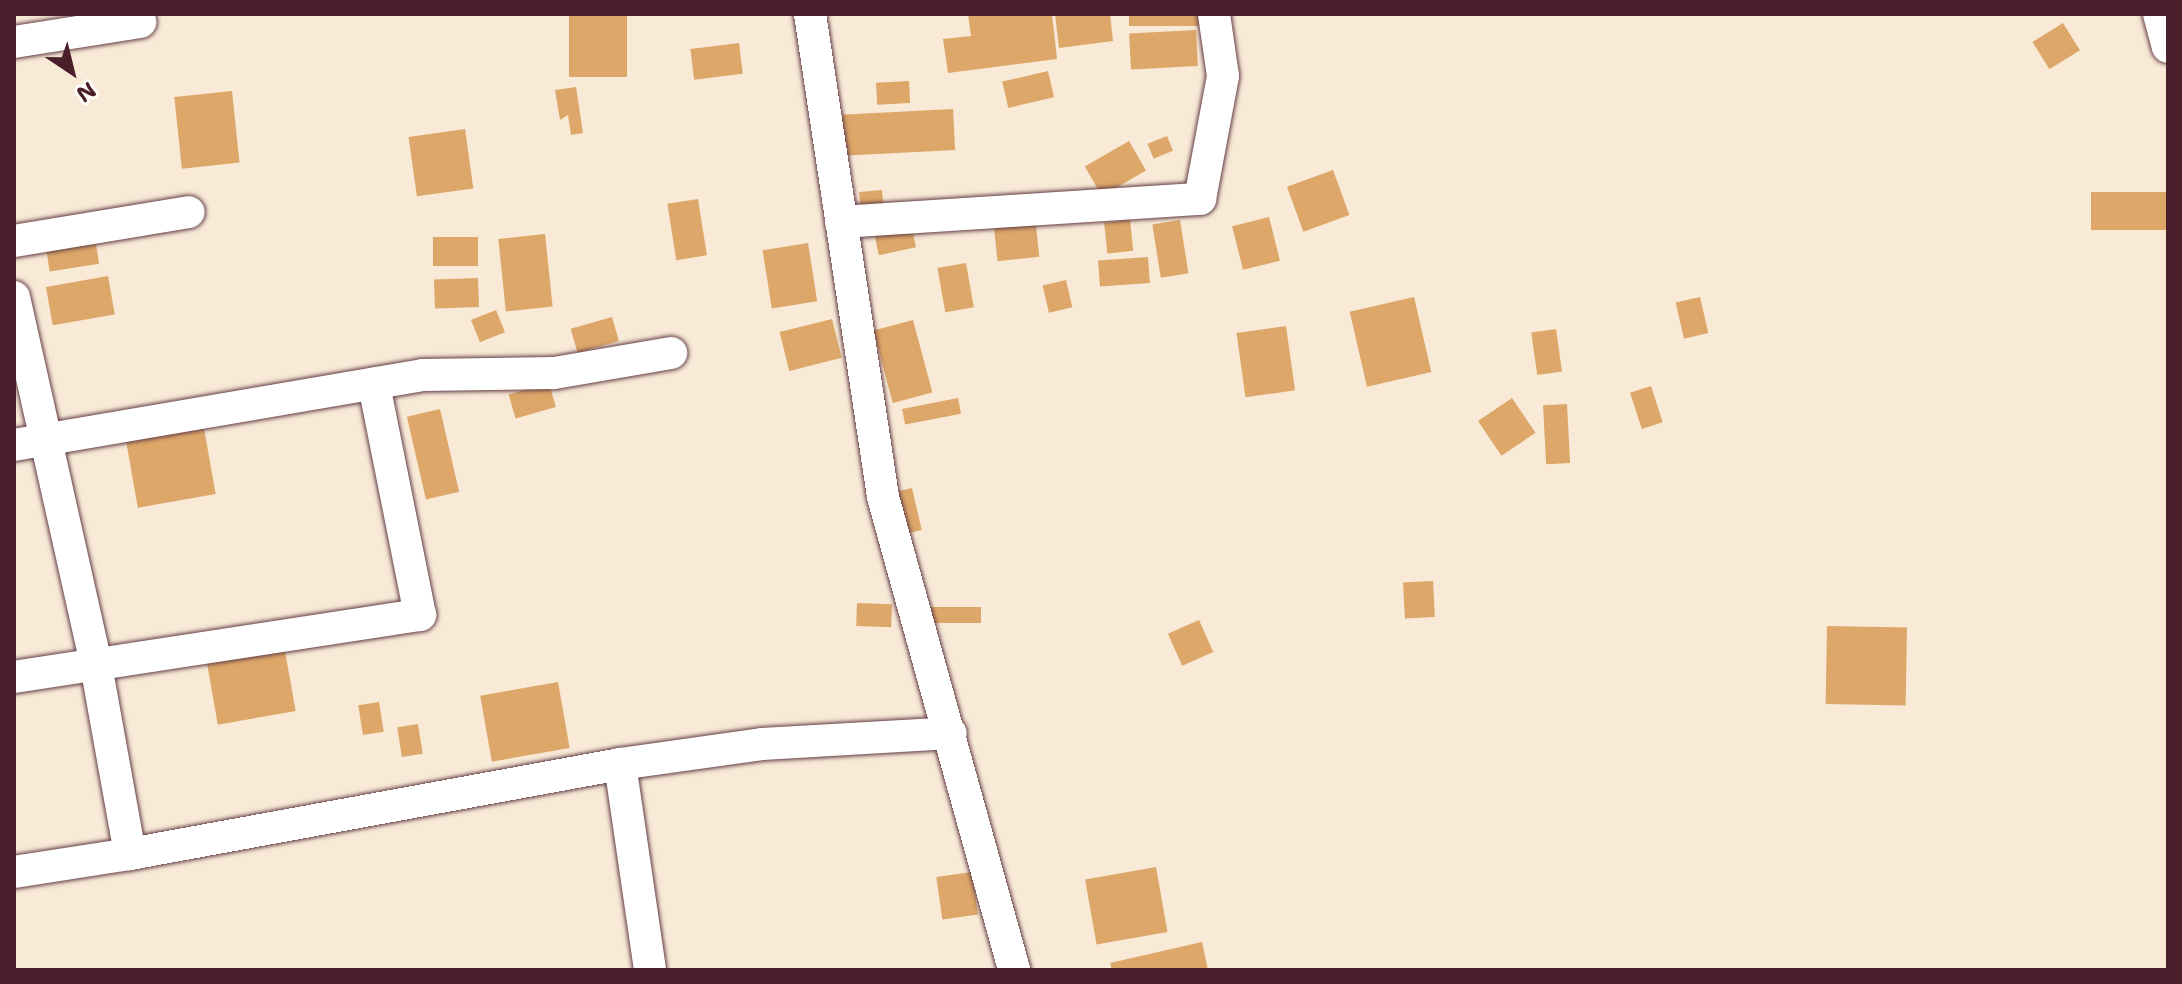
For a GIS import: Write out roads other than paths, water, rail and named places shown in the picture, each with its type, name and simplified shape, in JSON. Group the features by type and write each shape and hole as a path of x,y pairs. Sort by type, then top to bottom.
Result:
{"street":[{"path":"810,14 883,497 951,733 1014,970"},
{"path":"841,222 1200,199 1223,76 1214,14"},
{"path":"2159,14 2168,47"},
{"path":"14,42 140,22"},
{"path":"14,241 189,212"},
{"path":"14,297 96,665 130,854"},
{"path":"14,445 423,375 554,373 671,353"},
{"path":"14,677 420,615 374,384"},
{"path":"14,872 130,854 620,764 762,744 951,733"},
{"path":"620,764 650,970"}]}
